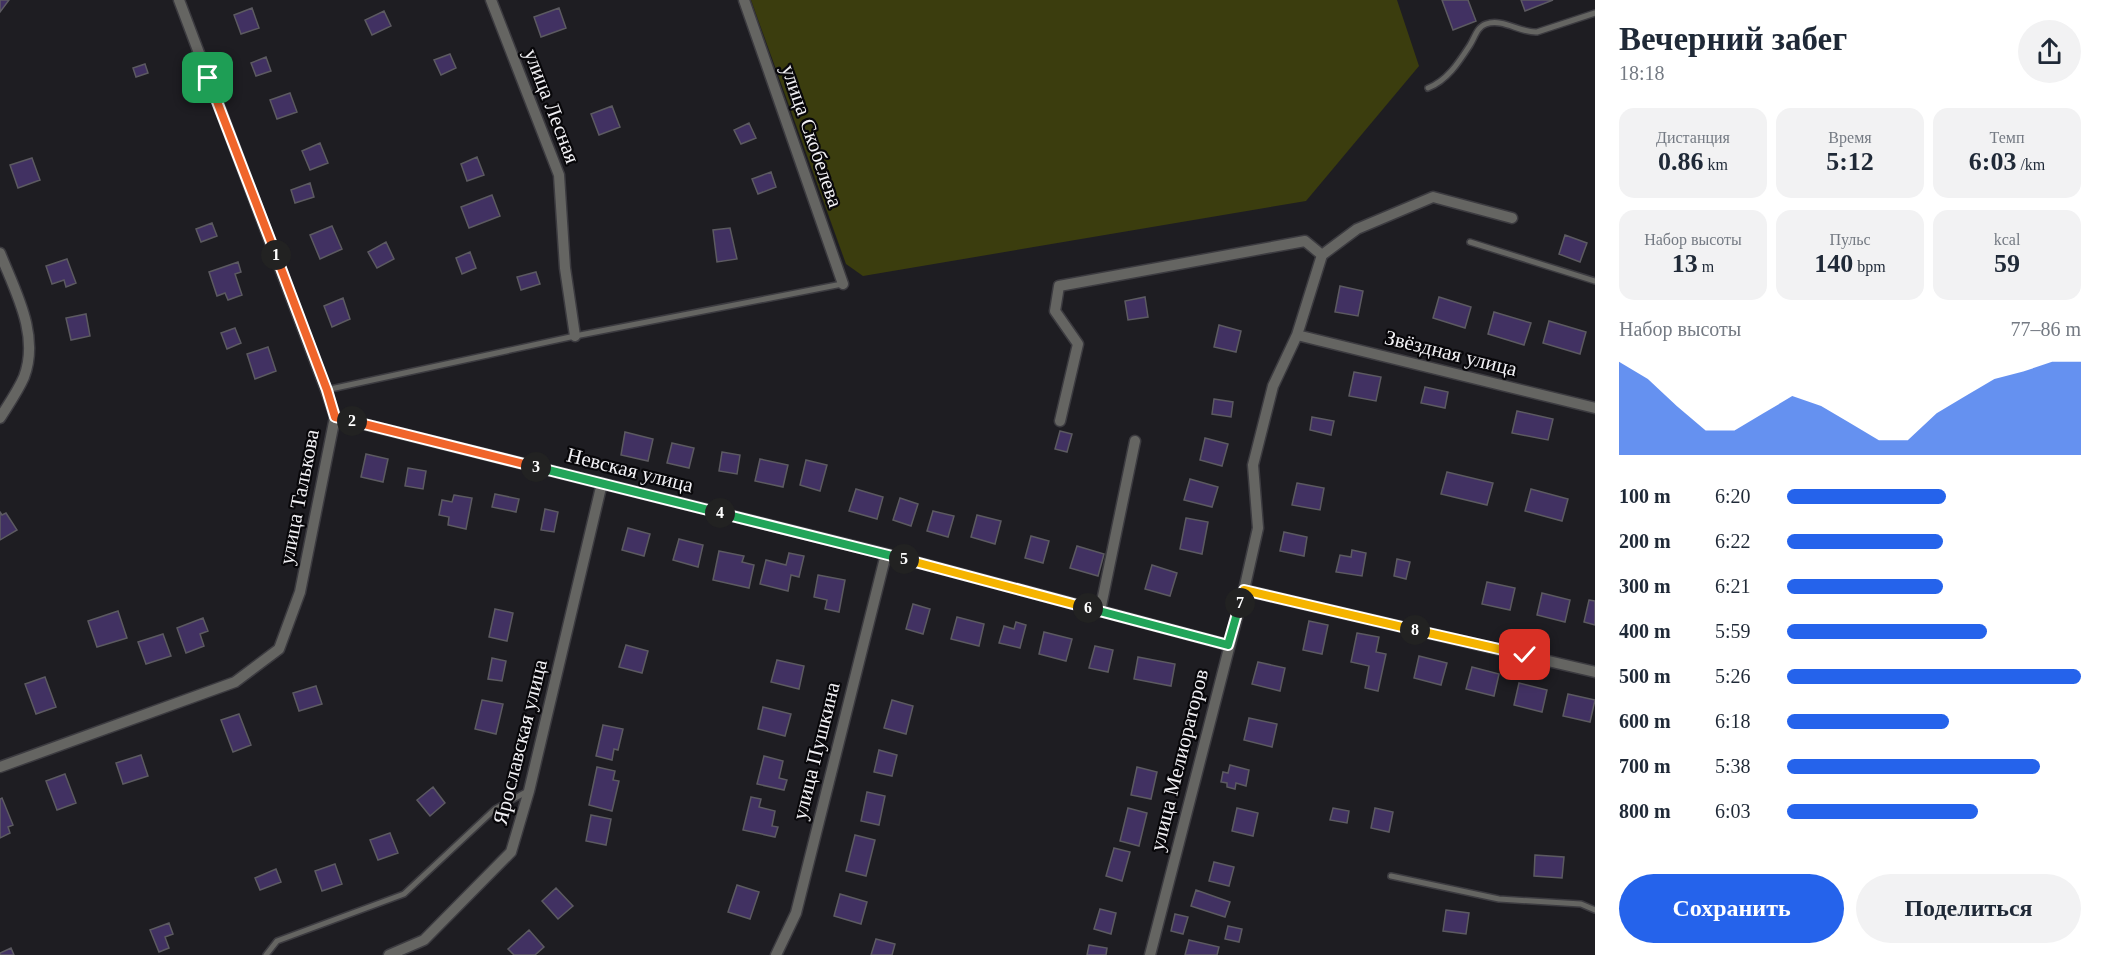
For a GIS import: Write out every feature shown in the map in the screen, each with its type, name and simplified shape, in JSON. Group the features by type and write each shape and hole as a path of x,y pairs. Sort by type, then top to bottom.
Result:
{"street":[{"name":"улица Талькова","path":"0,767 236,682 279,649 300,592 335,417 327,390 179,0"},
{"name":"улица Лесная","path":"491,0 559,175 565,268 575,336"},
{"name":"улица Скобелева","path":"744,0 843,284"},
{"path":"1060,421 1078,344 1054,311 1059,286 1305,241 1322,255 1357,229 1433,197 1512,218"},
{"path":"0,253 27,320 29,350 24,377 0,418"},
{"name":"улица Мелиораторов","path":"1150,955 1258,528 1253,465 1273,386 1298,335 1322,255"},
{"name":"Звёздная улица","path":"1298,335 1595,408"},
{"name":"Невская улица","path":"335,417 886,554 1228,645"},
{"path":"1100,611 1135,441"},
{"name":"Ярославская улица","path":"389,955 424,940 512,852 529,791 602,483"},
{"name":"улица Пушкина","path":"776,955 796,913 886,554"},
{"path":"1244,590 1595,672"}],"lane":[{"path":"1428,88 1438,84 1459,62 1477,31 1484,24 1494,22 1528,32 1537,32 1595,13"},
{"path":"1470,242 1595,281"},
{"path":"327,390 575,336 843,284"},
{"path":"266,955 277,941 404,894 495,809 529,791"},
{"path":"1391,876 1499,899 1581,904 1595,910"}],"shaded area":[{"path":"751,0 1397,0 1419,66 1306,201 863,276 846,264"}],"building":[{"path":"0,0 9,0 0,12"},
{"path":"1442,0 1468,0 1476,21 1453,30"},
{"path":"1521,0 1553,0 1525,11"},
{"path":"252,8 259,28 241,34 234,15"},
{"path":"559,8 566,28 541,37 534,17"},
{"path":"384,11 391,26 372,35 365,20"},
{"path":"450,54 456,68 441,75 434,60"},
{"path":"266,57 271,71 256,76 251,63"},
{"path":"145,64 148,73 136,77 133,68"},
{"path":"290,93 297,112 277,119 270,100"},
{"path":"612,106 620,127 599,135 591,114"},
{"path":"749,123 756,138 741,144 734,130"},
{"path":"320,143 328,163 310,170 302,151"},
{"path":"477,157 484,175 467,181 461,164"},
{"path":"32,158 40,180 18,188 10,165"},
{"path":"771,172 776,187 758,194 752,179"},
{"path":"310,183 314,197 295,203 291,190"},
{"path":"492,195 500,216 469,228 461,207"},
{"path":"212,223 217,236 201,242 196,229"},
{"path":"332,226 342,249 320,259 310,235"},
{"path":"730,228 737,259 717,262 713,230"},
{"path":"1565,235 1587,243 1580,262 1559,254"},
{"path":"386,242 394,259 377,268 368,252"},
{"path":"470,252 476,268 462,274 456,258"},
{"path":"67,259 76,283 66,287 64,280 52,284 46,266"},
{"path":"238,262 241,272 235,274 242,295 228,300 225,293 217,296 209,272"},
{"path":"536,272 540,284 521,290 517,277"},
{"path":"1340,286 1363,291 1358,316 1335,312"},
{"path":"1145,297 1148,317 1128,320 1125,301"},
{"path":"1439,297 1471,307 1465,328 1433,318"},
{"path":"343,298 350,319 332,327 324,306"},
{"path":"1494,312 1531,323 1524,345 1488,334"},
{"path":"86,314 90,336 71,340 66,318"},
{"path":"1549,321 1586,332 1580,354 1543,343"},
{"path":"1219,325 1241,331 1236,352 1214,347"},
{"path":"235,328 241,343 227,349 221,333"},
{"path":"268,347 276,371 255,379 247,354"},
{"path":"1354,372 1381,377 1376,401 1349,396"},
{"path":"1425,387 1448,392 1445,408 1421,403"},
{"path":"1214,399 1233,402 1231,417 1212,414"},
{"path":"1517,411 1553,419 1548,440 1512,433"},
{"path":"1312,417 1334,421 1331,435 1310,430"},
{"path":"1060,431 1072,434 1067,452 1055,449"},
{"path":"625,432 653,439 648,461 621,455"},
{"path":"1205,438 1228,444 1222,466 1200,460"},
{"path":"672,443 694,448 689,468 667,463"},
{"path":"722,452 740,455 737,474 719,471"},
{"path":"366,454 388,459 383,482 361,477"},
{"path":"760,459 788,465 783,487 755,481"},
{"path":"806,460 827,465 820,491 800,485"},
{"path":"408,468 426,471 423,489 405,486"},
{"path":"1447,472 1493,483 1487,505 1441,494"},
{"path":"1190,479 1218,487 1212,507 1184,500"},
{"path":"1297,483 1324,488 1320,510 1292,505"},
{"path":"856,489 883,497 877,519 849,511"},
{"path":"1531,489 1568,499 1562,521 1525,511"},
{"path":"495,494 519,499 516,512 492,507"},
{"path":"454,495 472,498 466,529 448,525 449,517 439,515 442,500 452,502"},
{"path":"900,498 918,504 911,526 893,520"},
{"path":"545,509 558,512 554,532 541,530"},
{"path":"933,511 954,516 948,537 927,531"},
{"path":"0,512 2,515 6,513 17,530 0,540"},
{"path":"977,515 1001,521 995,544 971,537"},
{"path":"1186,518 1208,522 1202,554 1180,549"},
{"path":"628,528 650,534 644,556 622,550"},
{"path":"1284,532 1307,537 1304,556 1280,551"},
{"path":"1031,536 1049,541 1043,563 1025,558"},
{"path":"679,539 703,545 698,567 673,560"},
{"path":"1077,546 1104,554 1098,576 1070,568"},
{"path":"1352,550 1366,553 1362,576 1336,572 1340,555 1351,557"},
{"path":"719,551 744,556 742,562 754,565 749,588 713,580"},
{"path":"789,553 804,556 799,577 791,575 788,591 760,584 766,560 786,565"},
{"path":"1397,559 1410,562 1406,579 1394,576"},
{"path":"1152,565 1177,573 1170,596 1145,589"},
{"path":"818,575 845,580 839,612 825,609 827,600 814,597"},
{"path":"1487,582 1515,588 1510,610 1482,604"},
{"path":"1542,593 1570,600 1565,622 1537,615"},
{"path":"1589,600 1595,601 1595,625 1584,622"},
{"path":"913,604 930,609 923,634 906,629"},
{"path":"495,609 513,613 507,641 489,637"},
{"path":"118,611 127,638 97,647 88,621"},
{"path":"957,617 984,624 979,646 951,639"},
{"path":"203,618 208,631 200,634 204,646 186,653 177,628"},
{"path":"1309,621 1328,625 1322,654 1303,650"},
{"path":"1016,622 1026,625 1020,648 999,643 1004,626 1014,629"},
{"path":"1044,632 1072,639 1066,661 1039,654"},
{"path":"1357,633 1379,637 1376,652 1386,654 1378,691 1365,688 1369,666 1351,662"},
{"path":"163,634 171,656 146,664 138,642"},
{"path":"626,645 648,651 642,673 619,667"},
{"path":"1095,646 1113,650 1108,672 1089,668"},
{"path":"1419,656 1447,663 1441,685 1414,678"},
{"path":"1138,657 1175,664 1171,686 1134,679"},
{"path":"492,658 506,661 502,681 488,679"},
{"path":"777,660 804,666 799,689 771,682"},
{"path":"1258,662 1285,668 1280,691 1252,684"},
{"path":"1472,667 1499,674 1494,696 1466,689"},
{"path":"45,677 56,707 36,714 25,684"},
{"path":"1519,683 1547,690 1542,712 1514,705"},
{"path":"316,686 322,704 299,711 293,693"},
{"path":"1568,694 1595,700 1590,722 1563,716"},
{"path":"482,700 503,704 496,734 475,729"},
{"path":"892,700 913,706 906,734 884,728"},
{"path":"763,707 791,714 785,736 758,729"},
{"path":"239,714 251,745 233,752 221,720"},
{"path":"1249,718 1277,724 1272,747 1244,740"},
{"path":"603,725 623,729 618,750 614,749 612,760 596,756"},
{"path":"879,750 897,755 892,776 874,772"},
{"path":"141,755 148,776 123,784 116,763"},
{"path":"764,756 783,761 779,778 787,780 784,790 757,784"},
{"path":"1230,765 1249,770 1246,786 1236,783 1235,789 1221,782 1223,772 1228,773"},
{"path":"597,767 615,771 613,780 619,781 612,811 589,805"},
{"path":"1137,767 1157,772 1151,799 1131,795"},
{"path":"65,774 76,803 57,810 46,781"},
{"path":"433,787 445,803 430,816 417,800"},
{"path":"867,792 885,796 879,825 861,821"},
{"path":"751,797 761,799 759,807 775,811 772,826 778,827 775,837 743,830"},
{"path":"2,798 13,825 8,827 10,833 0,838 0,799"},
{"path":"1128,808 1147,813 1139,846 1120,841"},
{"path":"1237,808 1258,813 1253,836 1232,831"},
{"path":"1333,808 1349,811 1347,823 1330,820"},
{"path":"1375,808 1393,812 1389,832 1371,828"},
{"path":"591,815 611,819 606,845 586,841"},
{"path":"390,833 398,853 378,860 370,840"},
{"path":"855,835 875,840 866,876 846,871"},
{"path":"1114,848 1130,852 1122,881 1106,876"},
{"path":"1535,855 1564,857 1562,878 1534,876"},
{"path":"1214,862 1234,867 1229,886 1209,881"},
{"path":"335,864 342,884 322,891 315,871"},
{"path":"276,869 281,882 260,890 255,878"},
{"path":"737,885 759,892 750,919 728,912"},
{"path":"556,888 573,906 558,919 542,901"},
{"path":"1196,890 1230,902 1225,917 1191,906"},
{"path":"840,894 867,902 861,924 834,916"},
{"path":"1100,909 1116,913 1111,934 1094,929"},
{"path":"1446,910 1469,913 1466,934 1443,931"},
{"path":"1175,914 1188,917 1183,934 1171,931"},
{"path":"169,923 173,934 165,937 169,948 159,952 150,930"},
{"path":"1228,926 1242,929 1239,942 1225,939"},
{"path":"529,930 544,947 535,955 514,955 508,949"},
{"path":"876,939 895,944 892,955 871,955"},
{"path":"1189,940 1219,947 1217,955 1185,955"},
{"path":"1089,945 1107,948 1106,955 1087,955"},
{"path":"11,948 14,955 0,955 0,953"}],"route":[{"path":"208,78 327,390 335,417 886,554 1228,645 1244,590 1525,655"}]}
